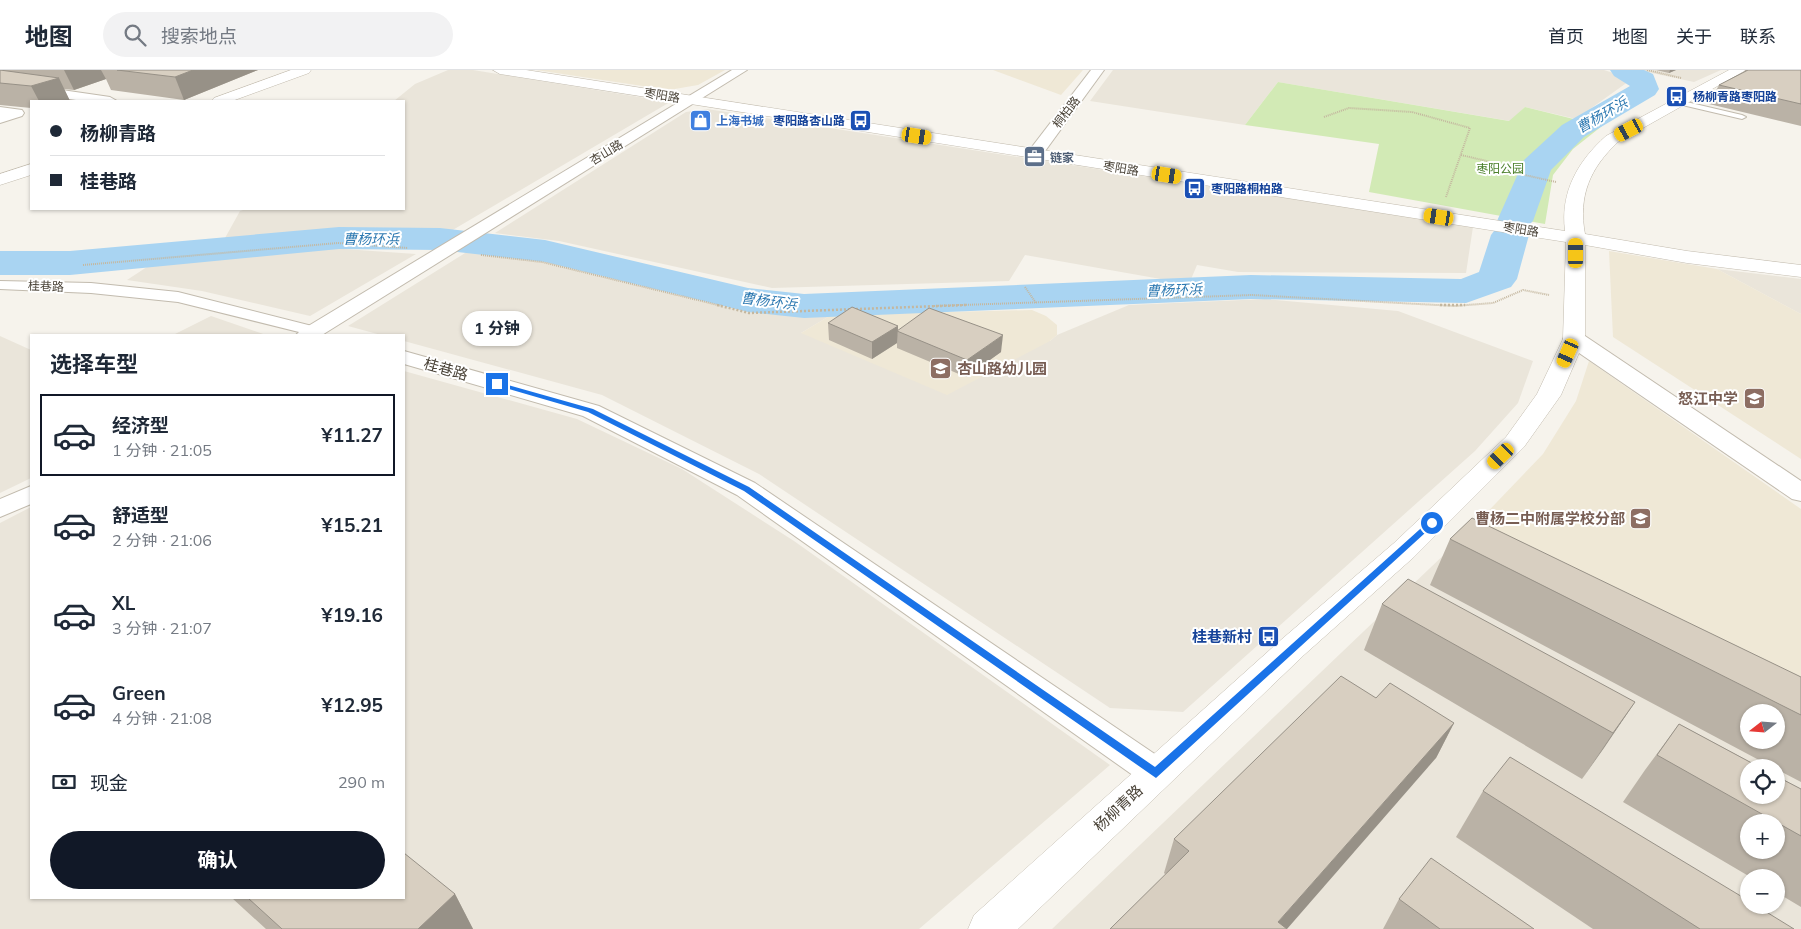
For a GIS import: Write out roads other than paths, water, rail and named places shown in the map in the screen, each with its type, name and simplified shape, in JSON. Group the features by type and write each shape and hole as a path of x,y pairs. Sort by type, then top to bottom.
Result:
{"street":[{"path":"222,100 304,70"},
{"name":"枣阳路","path":"500,70 1034,155 1576,238 1686,257 1801,272"},
{"name":"杏山路","path":"316,334 471,234 741,70"},
{"name":"桐柏路","path":"1034,155 1098,70"},
{"name":"杨柳青路","path":"989,929 1293,647 1404,550 1515,442 1549,395 1574,339 1576,238 1573,218 1580,178 1598,151 1612,139 1739,70"},
{"path":"0,79 20,73"},
{"path":"0,86 103,100"},
{"path":"75,96 104,86"},
{"path":"0,111 17,114 0,119"},
{"path":"0,180 30,169"},
{"name":"桂巷路","path":"0,285 91,288 178,297 316,334"},
{"path":"1574,339 1801,493"},
{"name":"桂巷路","path":"405,357 590,411 746,489 1156,774"},
{"path":"0,509 30,494"}],"lane":[{"path":"1681,102 1742,117"}],"waterway":[{"name":"曹杨环浜","path":"1515,221 1536,167 1573,131 1645,89 1643,80 1623,70"},
{"name":"曹杨环浜","path":"0,263 70,263 339,238 440,239 545,251 748,300 804,306 1251,287 1466,291 1497,279 1510,235"}],"place":[{"name":"杨柳青路枣阳路","path":"1677,96"},
{"name":"上海书城","path":"700,120"},
{"name":"枣阳路杏山路","path":"861,120"},
{"name":"链家","path":"1034,157"},
{"name":"枣阳路桐柏路","path":"1195,188"},
{"name":"杏山路幼儿园","path":"941,368"},
{"name":"怒江中学","path":"1754,398"},
{"name":"曹杨二中附属学校分部","path":"1641,518"},
{"name":"桂巷新村","path":"1268,636"}],"park label":[{"name":"枣阳公园","path":"1500,168"}]}
